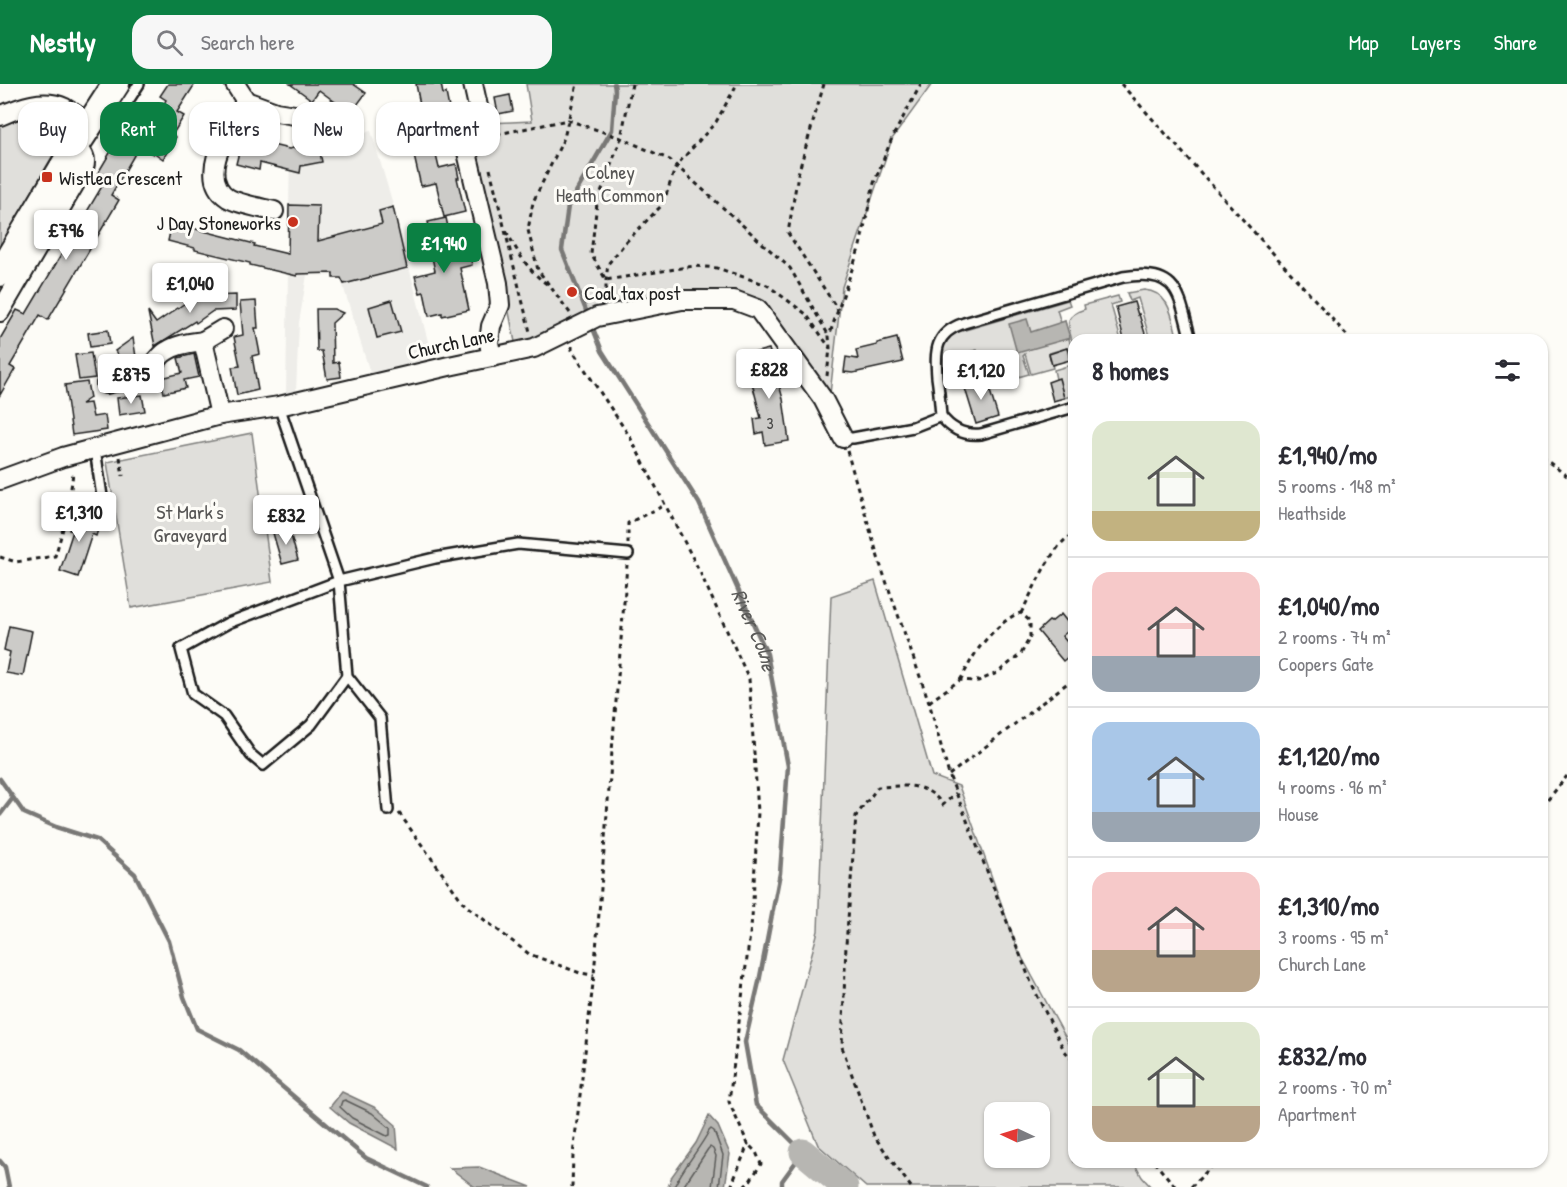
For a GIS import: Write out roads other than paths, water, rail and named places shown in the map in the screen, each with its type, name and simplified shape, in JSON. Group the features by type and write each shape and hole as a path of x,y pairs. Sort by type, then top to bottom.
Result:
{"street":[{"path":"110,102 116,84"},
{"path":"235,84 246,101 292,115"},
{"path":"473,84 477,102"},
{"path":"246,101 217,154 214,169 216,184 228,197 274,211"},
{"path":"0,116 34,104 49,104 100,121"},
{"path":"88,135 100,125"},
{"path":"0,273 70,156"},
{"path":"0,312 84,168 85,156"},
{"path":"468,156 498,283 500,305 491,326 489,343 492,357"},
{"name":"Church Lane","path":"0,480 63,457 220,415 279,406 534,348 587,323 682,300 734,300 758,309 823,399 843,438"},
{"path":"106,384 145,372 166,351 181,344 203,341 223,329"},
{"path":"203,341 220,415"}],"lane":[{"path":"122,102 139,84"},
{"path":"1068,409 981,434 966,434 952,428 941,416 936,351 943,335 964,323 1123,277 1145,275 1161,278 1173,287 1178,295 1189,334"},
{"path":"279,406 339,581 347,676 380,718 388,810"},
{"path":"843,438 913,427 941,416"},
{"path":"95,448 103,503"},
{"path":"347,676 311,725 263,765 252,755 224,716 193,694 181,649 228,623 339,581 435,558 518,544 628,554"}],"water":[{"path":"1027,319 1031,332 1065,321 1068,339 1017,353 1009,324"},
{"path":"342,1092 376,1108 396,1125 398,1149 349,1123 330,1107"},
{"path":"709,1116 718,1126 730,1154 725,1187 668,1187 672,1176 696,1143"},
{"path":"479,1167 531,1187 475,1187 450,1168"}],"waterway":[{"name":"River Colne","path":"589,318 562,250 568,206 612,130 614,84"},
{"name":"River Colne","path":"592,326 602,351 699,503 767,654 788,766 780,873 745,1042 756,1105 803,1152 782,1181 782,1187"},
{"path":"0,779 24,813 56,827 97,840 135,874 169,941 184,997 197,1029 239,1050 366,1158 427,1187"},
{"path":"0,815 13,798"},
{"name":"River Colne","path":"803,1152 845,1187"},
{"path":"0,1161 5,1167 9,1187"}],"place":[{"name":"Wistlea Crescent","path":"47,177"},
{"name":"J Day Stoneworks","path":"293,222"},
{"name":"Coal tax post","path":"572,292"}],"park label":[{"name":"Colney Heath Common","path":"610,182"},
{"name":"St Mark's Graveyard","path":"190,522"}]}
